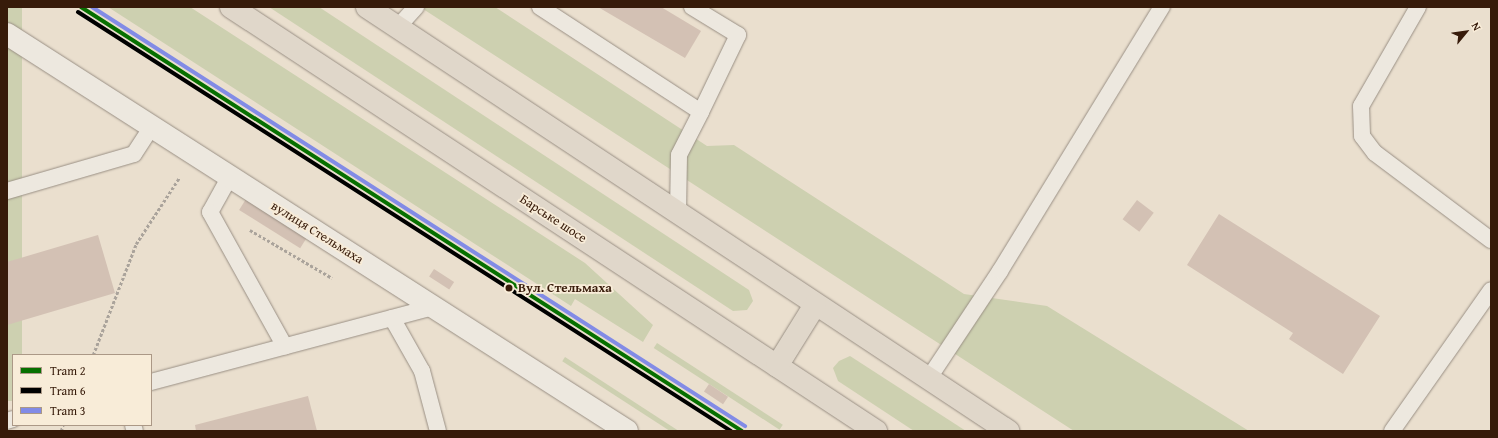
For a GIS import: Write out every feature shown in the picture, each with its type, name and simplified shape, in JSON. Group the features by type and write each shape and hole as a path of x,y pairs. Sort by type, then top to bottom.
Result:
{"highway":[{"name":"Барське шосе","path":"231,7 876,431"},
{"path":"366,7 815,305 1008,431"},
{"path":"777,366 815,305"}],"street":[{"name":"вулиця Стельмаха","path":"7,34 229,178 627,431"}],"lane":[{"path":"398,27 416,7"},
{"path":"540,7 701,112"},
{"path":"678,213 678,155 701,112 738,35 692,7"},
{"path":"929,378 1000,271 1162,7"},
{"path":"1418,7 1361,106 1362,136 1375,153 1491,240"},
{"path":"7,191 134,154 151,128"},
{"path":"229,178 210,212 285,347"},
{"path":"1392,431 1491,290"},
{"path":"152,382 433,307"},
{"path":"392,318 422,371 438,431"}],"path":[{"path":"93,354 136,244 180,176"}],"green space":[{"path":"7,7 22,7 22,354 12,354 12,401 7,401"},
{"path":"108,7 190,7 585,263 653,325 643,342 575,299 571,306"},
{"path":"269,7 319,7 749,290 753,301 747,310 733,311"},
{"path":"420,7 495,7 707,146 734,145 964,294 1047,306 1249,431 1074,431"},
{"path":"657,343 783,425 780,430 654,348"},
{"path":"850,356 966,431 914,431 838,381 833,368 839,361"},
{"path":"565,357 679,431 670,431 562,361"}],"building":[{"path":"598,7 661,7 701,31 685,58"},
{"path":"246,199 307,237 300,248 239,210"},
{"path":"1137,200 1154,213 1139,232 1123,219"},
{"path":"1219,214 1380,316 1343,374 1289,339 1293,333 1187,265"},
{"path":"98,235 115,293 7,325 7,262"},
{"path":"434,269 454,282 449,290 429,277"},
{"path":"709,384 728,397 723,404 704,391"},
{"path":"308,396 317,431 196,431 195,425"}],"tram line":[{"name":"2","path":"81,7 742,431"},
{"name":"3","path":"92,7 745,426"},
{"name":"6","path":"78,12 731,431"}],"place":[{"name":"Вул. Стельмаха","path":"509,288"}]}
